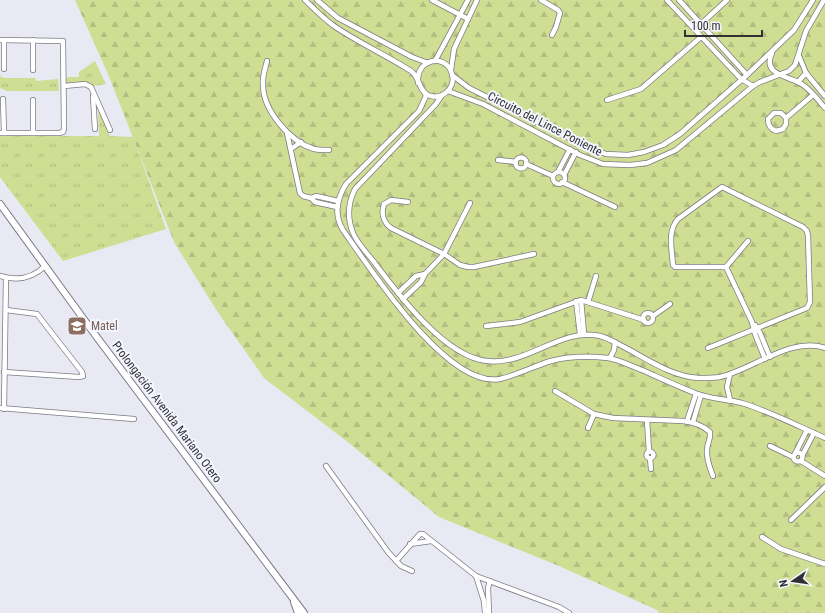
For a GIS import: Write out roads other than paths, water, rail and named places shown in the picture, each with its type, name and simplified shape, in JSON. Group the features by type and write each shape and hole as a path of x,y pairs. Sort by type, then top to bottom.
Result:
{"street":[{"path":"305,0 333,25 411,71 416,76 418,83 425,93 433,96 442,95"},
{"path":"317,0 338,18 412,57 428,63"},
{"path":"432,0 468,19"},
{"path":"435,61 468,0"},
{"path":"478,0 454,49 452,72 453,82 448,91 442,95 436,104 367,175 355,189 351,197 349,214 353,234 398,294 434,331 456,349 471,358 486,361 515,359 566,338 582,334 599,336 615,342 679,375 698,378 720,377 730,374 797,346 816,346 825,348"},
{"path":"542,0 558,10 560,13 552,35"},
{"path":"667,0 742,79 752,86"},
{"path":"679,0 747,75"},
{"path":"701,24 727,0"},
{"name":"Circuito del Lince Poniente","path":"452,72 469,88 585,146 606,154 628,155 644,152 663,145 680,134 775,50 794,30 813,0"},
{"name":"Circuito del Lince Poniente","path":"448,91 483,104 576,152 603,164 630,165 647,163 676,150 752,86 789,71 795,65 806,30 824,0"},
{"path":"607,100 641,89 701,37"},
{"path":"3,99 2,133 63,132 63,41 2,40 4,69"},
{"path":"33,40 33,70"},
{"path":"775,50 771,54 770,63 774,71 778,75 798,82 808,89 825,108"},
{"path":"799,55 806,73 824,94"},
{"path":"267,61 263,80 264,97 270,109 287,133 299,192 303,196 311,198 315,202 336,207"},
{"path":"418,83 418,74 424,65 428,63 435,61 441,62 447,65 452,72"},
{"path":"798,82 806,73"},
{"path":"64,86 85,84 91,88 110,130"},
{"path":"93,92 94,129"},
{"path":"425,93 426,96 418,111 346,184 336,207 336,215 343,230 391,298 409,320 436,348 474,376 490,380 499,379 560,359 576,357 610,358 628,364 698,394 730,400 766,412 825,438"},
{"path":"786,118 781,113 776,112 770,116 768,124 773,130 781,130 786,124 786,118 813,95"},
{"path":"33,100 33,133"},
{"path":"287,133 312,148 329,150"},
{"path":"291,149 301,142"},
{"path":"553,176 558,172 570,149"},
{"path":"562,182 576,152"},
{"path":"498,160 516,162 518,158 521,157 525,159 526,164 553,176 555,182 558,184 562,182 615,208"},
{"path":"558,172 564,175"},
{"path":"708,348 807,308 809,305 807,231 803,227 722,187 672,225 671,232 674,267 726,267 748,241"},
{"path":"311,198 316,196 338,201"},
{"path":"408,202 391,200 384,204 382,215 386,223 391,228 444,254 460,265 468,267 534,254"},
{"name":"Prolongación Avenida Mariano Otero","path":"0,204 96,336 304,613"},
{"path":"403,299 421,282 425,274 444,254 470,204"},
{"path":"0,276 20,279 30,277 40,272 45,266"},
{"path":"726,267 770,357"},
{"path":"398,294 416,276 425,274"},
{"path":"588,302 596,276"},
{"path":"6,278 2,408 134,419"},
{"path":"579,301 582,334"},
{"path":"486,326 520,322 579,301 588,302 650,323 653,316 670,304"},
{"path":"4,372 79,377 83,376 82,372 37,314 6,310"},
{"path":"755,328 765,359"},
{"path":"610,358 614,350 615,342"},
{"path":"730,374 726,386 730,400"},
{"path":"555,391 594,414 613,418 687,421 705,427 710,432 711,438 707,449 707,458 713,476"},
{"path":"687,421 698,394"},
{"path":"693,422 698,394"},
{"path":"588,428 594,414"},
{"path":"647,420 649,451 653,454 650,458 651,469"},
{"path":"807,430 794,455 795,461 802,459 814,433"},
{"path":"770,446 794,455 800,453 802,459 825,476"},
{"path":"326,466 381,544 401,566 412,571"},
{"path":"791,520 825,487"},
{"path":"396,561 410,544 420,534 423,534 476,576 560,607 570,613"},
{"path":"762,537 781,549 825,564"},
{"path":"410,544 432,541"},
{"path":"476,576 484,601 485,613"},
{"path":"489,613 488,588 490,581"},
{"path":"291,595 298,613"}],"place":[{"name":"Matel","path":"77,326"}]}
